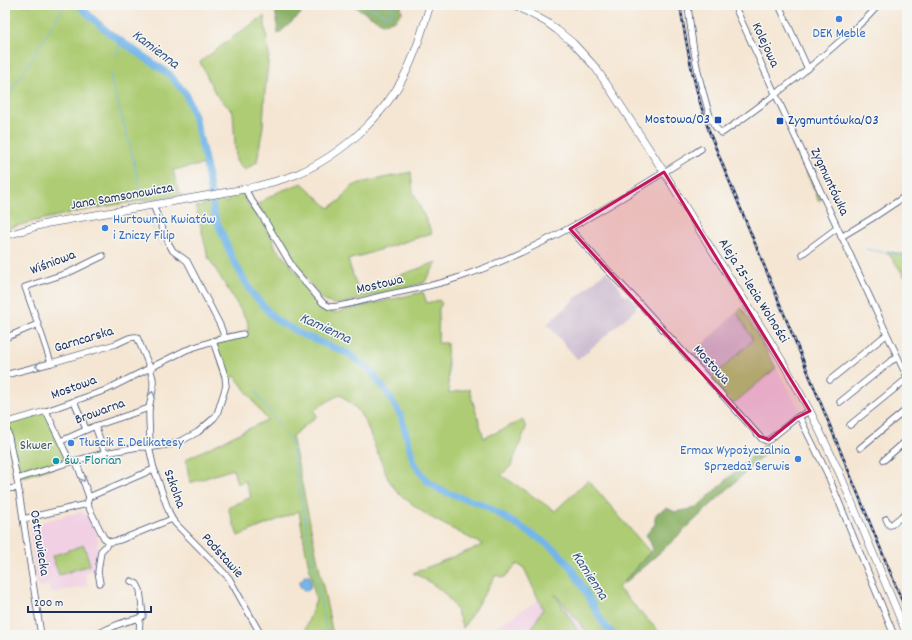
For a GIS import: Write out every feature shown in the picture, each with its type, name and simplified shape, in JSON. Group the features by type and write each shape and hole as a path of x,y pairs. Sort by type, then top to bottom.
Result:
{"main road":[{"name":"Jana Samsonowicza","path":"5,236 48,223 245,189 294,175 314,166 332,155 355,137 390,100 409,66 420,38 430,5"},
{"name":"Aleja 25-lecia Wolności","path":"515,5 546,22 557,30 573,43 595,67 664,172 777,353 810,411 840,474 907,635"}],"street":[{"path":"688,5 693,47 701,84 710,116 719,132 722,133 808,69 878,5"},
{"name":"Kolejowa","path":"734,5 775,94"},
{"path":"779,5 808,69"},
{"name":"Zygmuntówka","path":"775,94 907,378"},
{"name":"Mostowa","path":"245,189 295,271 323,303 332,307 442,283 495,264 570,229 700,149"},
{"name":"Zygmuntówka","path":"841,237 907,195"},
{"path":"153,205 169,244 173,251 187,261 220,324 224,338"},
{"path":"802,254 837,228"},
{"name":"Mostowa","path":"570,229 762,439 767,441 769,440 799,416 810,411"},
{"name":"Wiśniowa","path":"51,363 26,287 70,272 103,256"},
{"path":"5,338 38,324"},
{"name":"Mostowa","path":"5,423 46,411 106,390 186,350 213,341 243,334"},
{"path":"830,380 886,335"},
{"name":"Garncarska","path":"5,375 116,344 134,337 139,340 150,368"},
{"path":"17,479 73,461 105,453 138,447 167,445 195,434 217,414 224,392 226,380 213,341"},
{"path":"840,402 891,361 897,358"},
{"path":"150,368 153,379 153,389 149,408 150,447"},
{"path":"850,425 907,378"},
{"path":"74,401 86,429"},
{"name":"Browarna","path":"61,441 86,429 149,408"},
{"path":"860,448 907,409"},
{"path":"46,411 73,461 89,497 87,504 102,535 108,541 106,546 101,550 98,572 100,583"},
{"path":"799,416 827,473 894,635"},
{"name":"Ostrowiecka","path":"5,426 8,433 17,479 41,635"},
{"path":"95,426 105,453"},
{"path":"884,460 907,440"},
{"name":"Szkolna","path":"108,541 114,542 120,540 172,519 168,512 154,469 150,447"},
{"path":"89,497 154,469"},
{"path":"5,489 18,488"},
{"path":"23,519 87,504"},
{"path":"886,519 889,525 891,525 907,512"},
{"name":"Podstawie","path":"172,519 229,578 261,635"},
{"path":"131,581 137,584 140,590 143,616 140,618 139,635"},
{"path":"96,635 134,619 140,618"}],"highlighted area":[{"path":"664,172 810,411 796,418 769,440 759,436 570,229"}],"shaded area":[{"path":"606,271 622,290 622,293 626,296 628,295 636,303 636,309 578,360 547,324"},
{"path":"737,312 753,340 711,379 690,356"},
{"path":"776,368 800,410 770,435 763,436 733,404"},
{"path":"82,511 83,515 87,513 89,514 98,539 97,569 85,573 88,586 50,593 49,586 38,587 30,529 34,525"},
{"path":"553,591 590,635 482,635"}],"green space":[{"path":"5,5 79,5 109,32 169,74 186,94 196,122 206,164 173,170 179,193 183,195 94,209 5,229"},
{"path":"275,5 311,5 278,34"},
{"path":"354,5 401,5 402,13 395,20 384,24"},
{"path":"264,16 269,55 263,126 257,162 245,170 236,161 233,112 216,95 200,62"},
{"path":"793,139 821,200 818,201 816,193 791,140"},
{"path":"411,172 413,192 432,233 348,260 358,290 437,262 424,283 340,304 333,304 323,300 294,263 260,209 259,203 278,192 302,183 329,208 341,200 346,192 353,186 360,183"},
{"path":"241,193 244,195 250,207 258,215 272,237 276,249 282,254 325,310 330,310 334,313 423,292 427,303 439,300 442,304 439,308 438,343 447,343 449,393 469,389 484,438 523,420 526,428 511,466 501,475 555,511 588,480 650,552 618,588 662,635 590,635 555,594 580,635 528,635 543,609 524,568 517,564 504,578 496,575 463,628 454,606 445,595 432,584 413,573 483,545 428,516 398,493 388,479 366,423 357,409 340,394 314,410 317,416 292,436 333,635 303,635 316,600 299,511 238,536 228,508 251,497 245,481 237,484 233,469 190,483 186,459 267,420 235,376 226,380 213,341 248,332 248,322 208,257 196,207 204,206 203,200 220,197 221,200 228,203 228,196"},
{"path":"887,251 907,255 907,280"},
{"path":"742,308 776,368 733,404 711,379 753,340 737,312"},
{"name":"Skwer","path":"46,411 70,462 17,479 5,423"},
{"path":"764,445 768,445 768,451 764,455 666,547 625,583 623,582 653,549 646,535 655,524 655,517 657,513 667,508 675,512 696,508"},
{"path":"84,545 90,565 59,575 52,556"}],"water":[{"path":"305,575 309,576 311,587 307,591 304,590 299,584"}],"waterway":[{"path":"5,101 65,5"},
{"name":"Kamienna","path":"79,5 109,33 169,74 186,94 196,122 206,164 214,214 233,260 252,293 276,320 301,334 349,354 370,370 386,391 401,416 414,463 426,480 442,491 484,505 537,537 558,552 573,570 603,623 614,635"},
{"path":"367,5 385,15 390,15 393,10 391,5"},
{"path":"116,56 121,40"},
{"path":"112,73 111,81 131,149 143,201"},
{"path":"147,214 161,246"},
{"path":"866,249 907,257"},
{"path":"255,391 290,441 327,635"}],"railway":[{"path":"680,5 692,70 710,134 907,613"}],"place":[{"name":"DEK Meble","path":"839,19"},
{"name":"Mostowa/03","path":"718,120"},
{"name":"Zygmuntówka/03","path":"780,121"},
{"name":"Hurtownia Kwiatów i Zniczy Filip","path":"105,228"},
{"name":"Tłuscik E. Delikatesy","path":"71,443"},
{"name":"Ermax Wypożyczalnia Sprzedaż Serwis","path":"798,459"},
{"name":"św. Florian","path":"56,461"}]}
